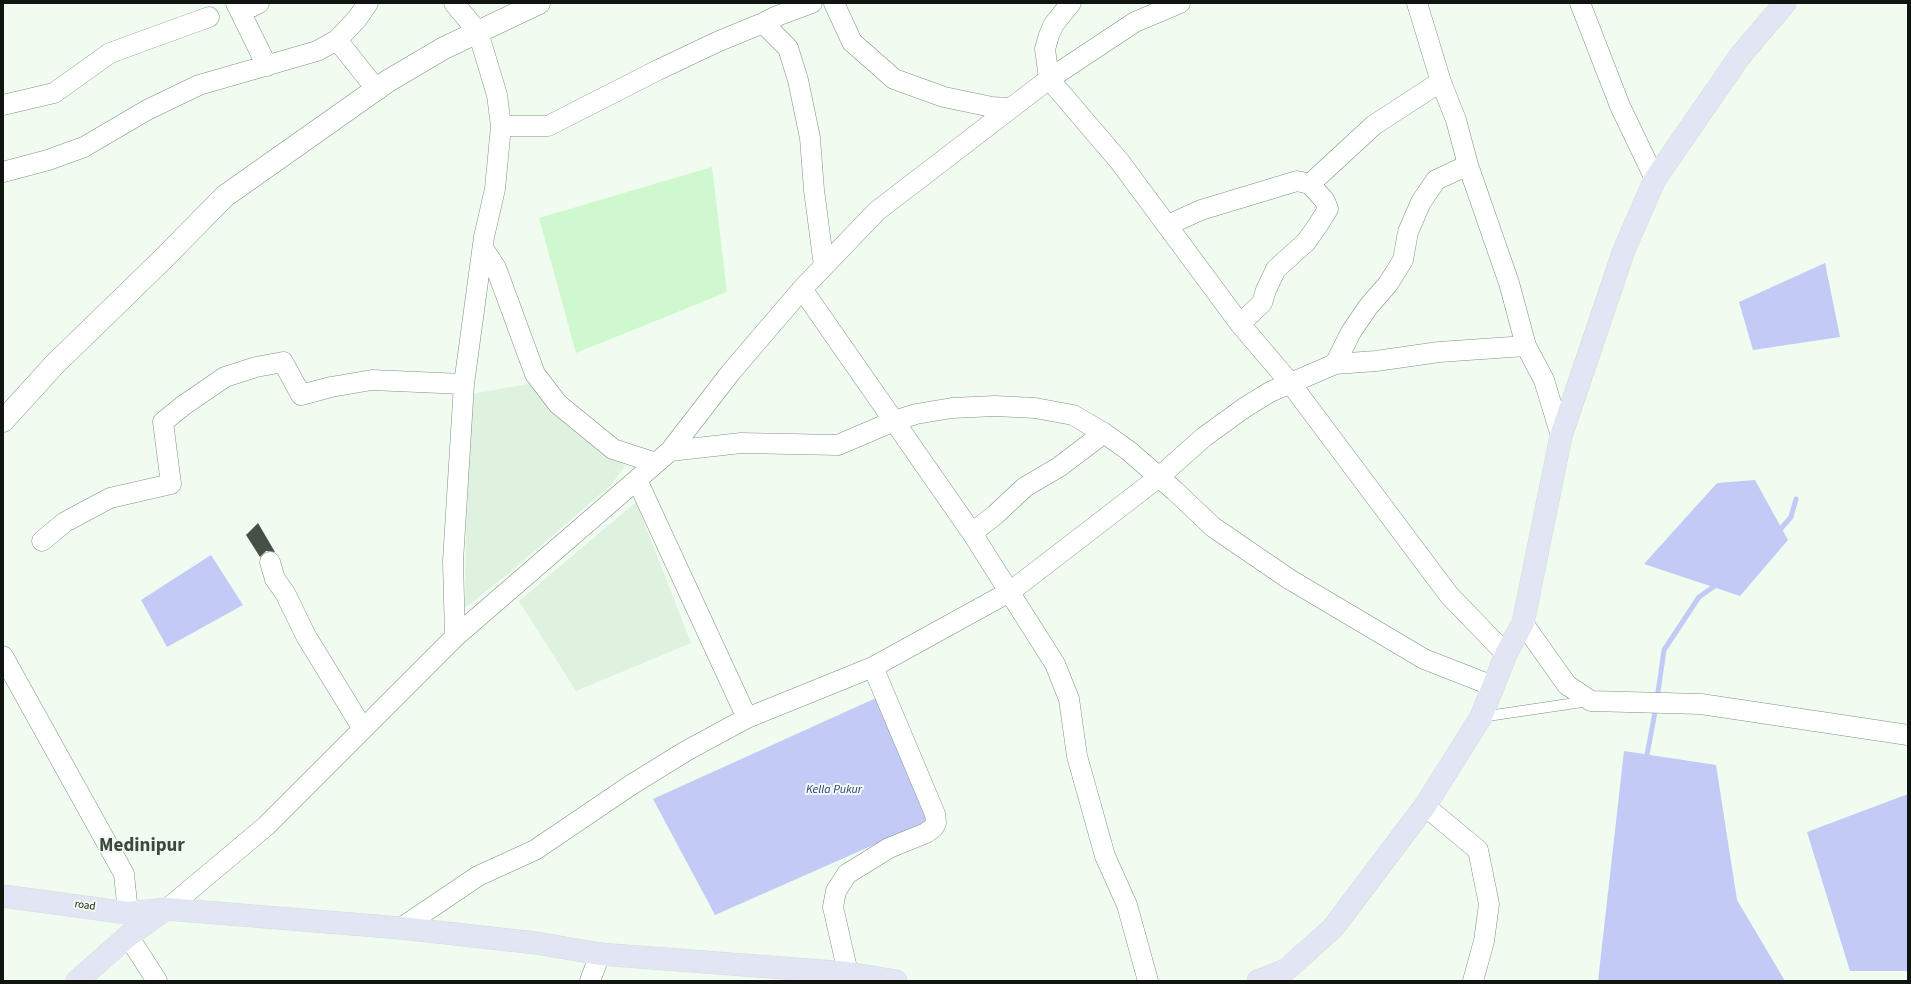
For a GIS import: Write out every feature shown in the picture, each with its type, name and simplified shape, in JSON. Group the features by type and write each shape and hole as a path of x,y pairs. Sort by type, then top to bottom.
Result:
{"main road":[{"path":"1258,981 1283,976 1333,928 1425,806 1481,717 1506,654 1523,623 1562,436 1624,250 1655,179 1740,56 1785,3"},
{"name":"road","path":"3,896 128,912 167,909 401,928 536,943 600,954 848,973 896,981"},
{"path":"77,981 128,936 167,909"},
{"path":"128,912 128,936"}],"street":[{"path":"236,3 267,66"},
{"path":"243,3 251,7 259,3"},
{"path":"3,172 48,160 84,147 147,110 199,85 317,52 337,40 357,19 368,3"},
{"path":"454,3 478,32 497,95 501,126 495,189 483,248 464,384 453,561 455,637"},
{"path":"3,421 54,364 164,258 225,196 376,90 444,48 539,3"},
{"path":"501,126 548,126 717,42 777,16 812,3"},
{"path":"834,3 852,42 894,79 944,97 992,107 1010,108"},
{"path":"1071,3 1054,24 1048,35 1045,49 1049,79 1120,162 1240,324 1291,384 1449,595 1506,654"},
{"path":"167,909 266,826 455,637 663,457 731,372 802,289 877,211 1049,79 1134,22 1180,3"},
{"path":"1417,3 1441,82 1456,120 1468,165 1509,283 1526,346 1544,380 1562,436"},
{"path":"1580,3 1620,106 1655,179"},
{"path":"3,105 54,93 110,53 209,17"},
{"path":"763,23 788,48 798,80 810,138 814,190 824,266"},
{"path":"337,40 376,90"},
{"path":"1310,184 1374,125 1434,86"},
{"path":"1335,364 1351,332 1368,307 1388,284 1403,260 1408,232 1421,202 1432,185 1436,180 1468,165"},
{"path":"1168,225 1200,210 1298,181 1310,184 1325,201 1328,209 1306,242 1276,269 1266,290 1262,303 1240,324"},
{"path":"483,248 496,268 535,374 558,404 613,449 663,457 741,443 838,444 894,421 916,414 952,408 995,406 1035,408 1073,415 1104,433 1159,477 1213,527 1289,579 1424,659 1494,686"},
{"path":"802,289 972,533 1011,591 1055,664 1069,699 1077,756 1105,856 1127,904 1148,981"},
{"path":"401,928 478,876 535,850 631,785 686,751 747,718 872,667 1011,591 1159,477 1204,437 1244,408 1270,392 1335,364 1376,361 1439,352 1526,346"},
{"path":"42,541 65,522 110,498 172,484 163,422 184,405 225,377 256,367 283,362 301,395 331,387 372,380 464,384"},
{"path":"972,533 995,515 1025,487 1059,467 1104,433"},
{"path":"637,480 747,718"},
{"path":"270,562 275,579 285,593 306,636 363,729"},
{"path":"1523,623 1567,685 1591,701 1701,704 1908,735"},
{"path":"3,656 124,874 128,912"},
{"path":"848,973 833,907 836,891 847,874 889,848 926,833 933,828 936,823 935,814 872,667"},
{"path":"1425,806 1478,850 1489,904 1484,941 1473,981"},
{"path":"128,936 157,981"},
{"path":"590,981 600,954"}],"lane":[{"path":"1481,717 1591,701"}],"shaded area":[{"path":"528,384 608,450 625,466 611,485 509,573 465,608 466,533 472,394"},
{"path":"636,502 691,643 576,691 519,601"}],"green space":[{"path":"712,167 727,292 576,353 539,218"}],"water":[{"path":"1825,263 1840,337 1753,350 1739,302"},
{"path":"1755,480 1788,540 1740,596 1644,564 1717,483"},
{"path":"211,555 243,605 167,647 141,600"},
{"name":"Kella Pukur","path":"876,698 930,820 715,915 653,799"},
{"path":"1624,751 1716,765 1737,900 1785,981 1598,981"},
{"path":"1908,794 1908,971 1850,971 1807,832"}],"building":[{"path":"258,523 275,552 266,551 260,557 246,535"}],"waterway":[{"path":"1778,532 1791,517 1796,499"},
{"path":"1657,699 1664,650 1699,597 1719,583"},
{"path":"1646,760 1656,707"}],"district":[{"name":"Medinipur","path":"142,847"}]}
